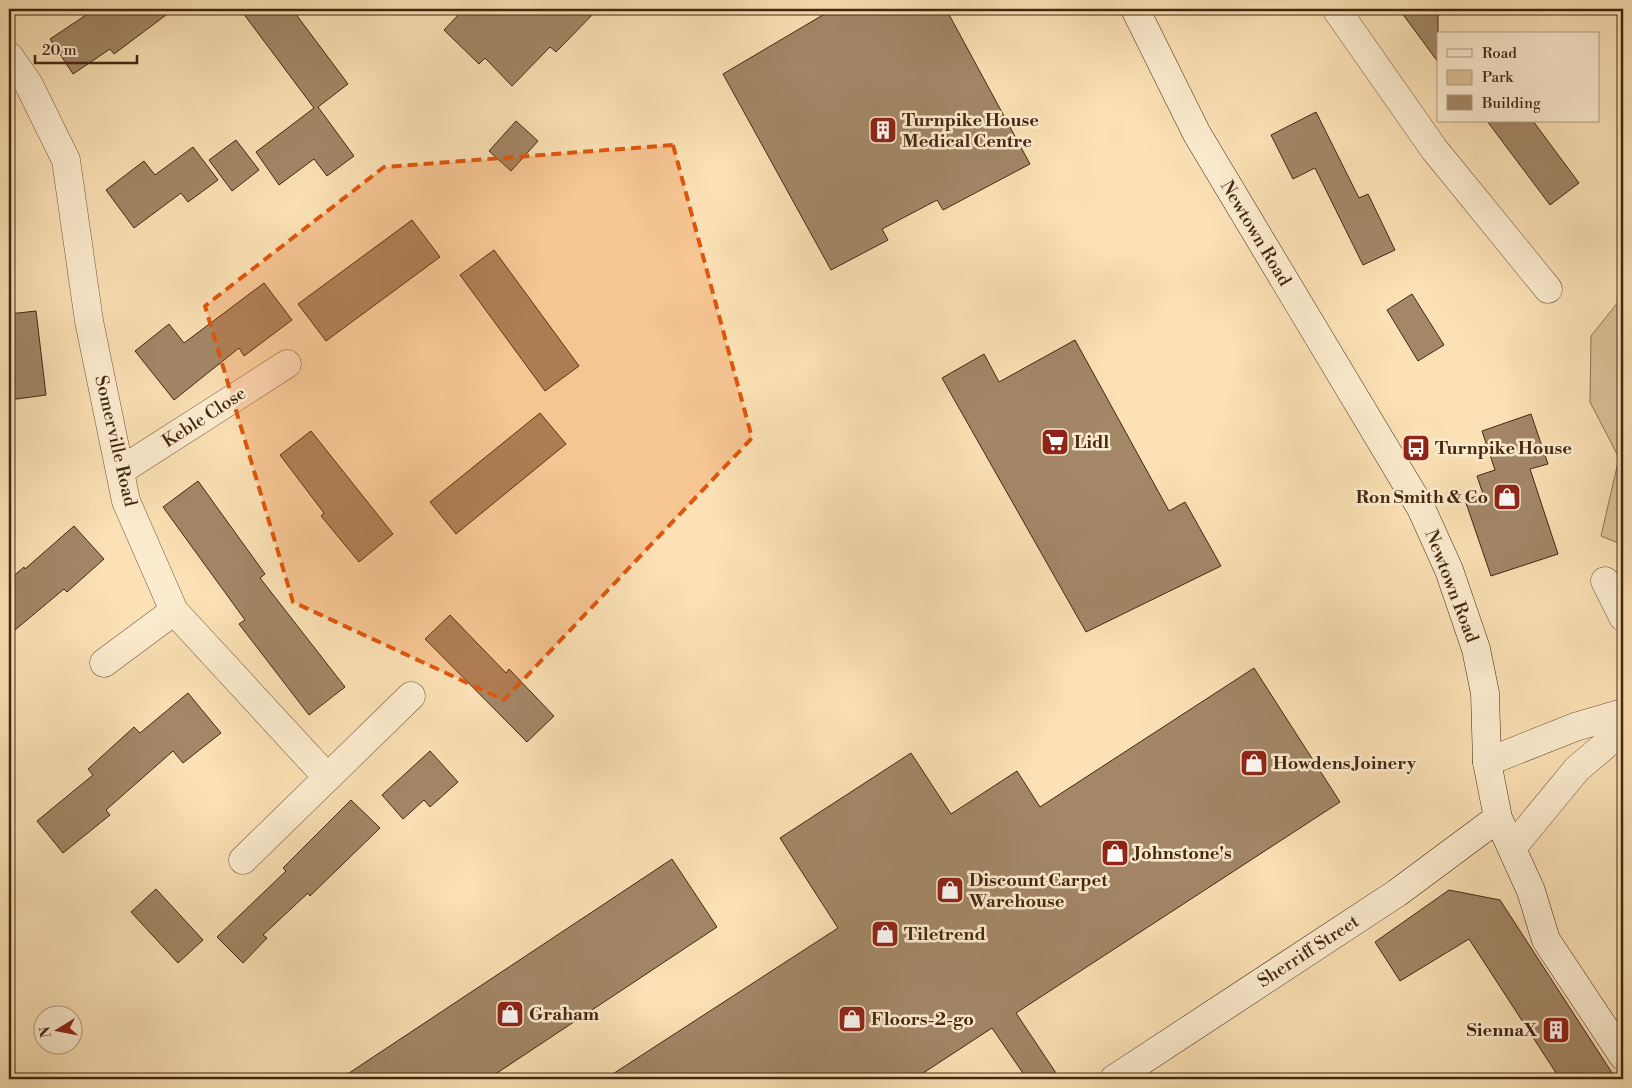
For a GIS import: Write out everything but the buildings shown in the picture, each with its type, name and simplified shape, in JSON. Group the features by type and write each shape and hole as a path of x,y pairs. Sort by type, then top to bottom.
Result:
{"street":[{"name":"Newtown Road","path":"1135,9 1197,134 1421,508 1449,570 1476,649 1485,693 1487,762 1498,818 1531,891 1546,940 1623,1056"},
{"path":"1336,9 1434,149 1548,289"},
{"name":"Somerville Road","path":"9,56 28,83 66,160 89,321 126,501 174,611 326,777"},
{"name":"Keble Close","path":"120,471 287,364"},
{"path":"1605,581 1623,617"},
{"path":"104,663 174,611"},
{"path":"243,860 411,696"},
{"path":"1487,762 1575,727 1623,713"},
{"path":"1512,848 1577,769 1623,730"},
{"name":"Sherriff Street","path":"1114,1079 1397,893 1498,818"}],"highlighted area":[{"path":"673,145 752,438 504,700 293,602 205,306 384,167"}],"green space":[{"path":"1623,296 1623,545 1601,536 1619,458 1590,402 1591,336"}],"place":[{"name":"Turnpike House Medical Centre","path":"883,130"},
{"name":"Lidl","path":"1055,442"},
{"name":"Turnpike House","path":"1416,448"},
{"name":"Ron Smith & Co","path":"1507,497"},
{"name":"Howdens Joinery","path":"1254,763"},
{"name":"Johnstone's","path":"1115,853"},
{"name":"Discount Carpet Warehouse","path":"950,890"},
{"name":"Tiletrend","path":"885,934"},
{"name":"Graham","path":"510,1014"},
{"name":"Floors-2-go","path":"852,1019"},
{"name":"SiennaX","path":"1556,1030"}]}
